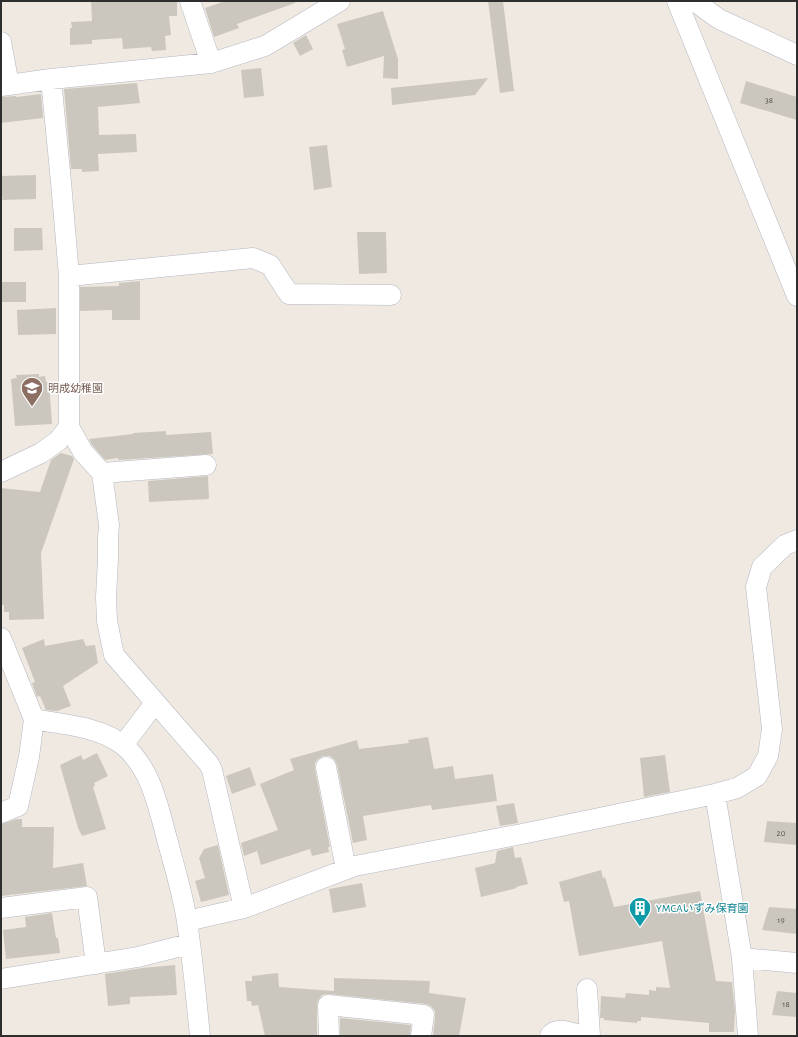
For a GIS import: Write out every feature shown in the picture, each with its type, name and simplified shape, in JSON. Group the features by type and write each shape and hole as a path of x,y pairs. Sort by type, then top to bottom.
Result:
{"street":[{"path":"190,1 211,63"},
{"path":"1,42 5,86 51,79 211,63 266,46 340,1"},
{"path":"676,1 797,296"},
{"path":"694,1 719,19 797,55"},
{"path":"51,79 62,182 69,276 69,427 83,452 102,474 109,524 106,597 107,621 111,644 114,655 212,770 244,908"},
{"path":"69,276 254,258 270,264 289,294 391,295"},
{"path":"1,472 41,453 58,441 69,427"},
{"path":"102,474 206,464"},
{"path":"187,921 244,908 355,866 522,834 715,794 737,788 757,776 768,756 772,729 756,587 762,567 785,545 797,540"},
{"path":"1,638 34,719 29,756 18,806 1,814"},
{"path":"123,745 155,703"},
{"path":"34,719 98,731 111,737 123,745 138,759 152,785 187,921 200,1036"},
{"path":"326,767 346,869"},
{"path":"715,794 742,958 748,1036"},
{"path":"1,908 87,897 96,964"},
{"path":"1,979 138,957 189,944"},
{"path":"742,958 797,963"},
{"path":"587,989 590,1036"},
{"path":"329,1036 328,1005 424,1015 421,1036"},
{"path":"550,1036 552,1033 559,1030 583,1036"}],"building":[{"path":"91,1 177,1 177,16 169,16 171,35 165,36 166,50 152,51 151,47 123,49 122,38 92,40 92,44 70,45 70,28 72,28 71,22 92,21"},
{"path":"225,1 295,1 295,3 237,24 239,28 214,37 205,8"},
{"path":"488,1 503,1 514,91 500,93"},
{"path":"383,11 398,59 398,79 383,78 384,56 347,67 342,50 345,49 337,24"},
{"path":"306,35 313,49 300,56 293,43"},
{"path":"261,68 264,96 244,98 241,70"},
{"path":"488,78 475,95 392,105 391,88"},
{"path":"746,81 797,97 797,120 740,103"},
{"path":"137,83 140,103 98,107 99,135 136,134 137,152 98,154 99,171 82,172 82,169 71,169 64,89"},
{"path":"41,94 43,118 1,123 1,97"},
{"path":"327,145 332,187 314,190 309,147"},
{"path":"36,175 36,199 2,200 1,176"},
{"path":"14,228 42,228 43,250 14,251"},
{"path":"357,232 386,232 387,273 359,274"},
{"path":"140,281 140,320 112,320 112,310 80,311 80,287 119,286 119,283"},
{"path":"1,282 26,282 26,302 1,302"},
{"path":"56,308 56,334 18,335 17,310"},
{"path":"39,374 39,377 45,376 46,382 49,382 52,424 15,426 11,379 17,378 16,375"},
{"path":"166,431 166,435 211,432 213,454 118,460 118,458 105,460 92,445 89,439 133,433"},
{"path":"61,453 72,456 74,459 41,553 44,619 9,620 9,612 4,612 4,605 1,605 1,488 40,492 51,460"},
{"path":"208,476 209,499 149,502 148,481"},
{"path":"44,639 45,646 83,639 86,646 95,645 98,663 63,686 71,706 57,711 46,710 40,696 37,697 32,683 35,682 22,648"},
{"path":"428,737 434,769 453,766 455,779 493,774 497,801 432,810 431,805 363,816 367,840 353,843 337,765 335,760 330,756 323,756 315,763 315,769 330,847 328,847 329,852 312,856 310,849 261,865 257,851 244,856 241,843 278,830 260,784 294,770 290,759 357,740 359,749 409,743 408,740"},
{"path":"97,753 108,776 94,783 95,786 93,787 106,829 82,836 78,828 60,765 81,755 83,760"},
{"path":"665,755 670,792 644,797 640,758"},
{"path":"250,767 256,785 232,794 226,776"},
{"path":"514,803 518,823 500,826 496,806"},
{"path":"22,819 22,827 54,827 53,868 83,863 87,886 1,896 1,824"},
{"path":"767,821 797,823 797,845 764,842"},
{"path":"218,845 229,895 201,902 195,881 205,878 199,858 204,849"},
{"path":"513,847 515,858 521,857 528,884 481,897 475,868 495,863 497,851"},
{"path":"601,870 603,878 605,877 614,907 700,891 716,981 732,982 735,1011 734,1032 709,1032 709,1023 641,1017 641,1021 637,1021 637,1023 604,1020 604,1018 600,1018 601,996 625,998 626,993 649,995 649,990 656,991 656,987 670,988 662,941 579,956 569,901 564,902 559,882"},
{"path":"362,883 366,907 333,913 329,889"},
{"path":"769,907 797,909 797,934 762,930"},
{"path":"52,913 60,953 6,959 3,930 26,927 25,917"},
{"path":"175,965 177,995 130,997 130,1004 108,1006 105,974 142,968"},
{"path":"278,973 279,987 334,991 334,978 430,981 429,993 466,998 459,1036 433,1036 435,1011 431,1006 426,1004 329,994 322,995 318,1000 317,1036 265,1036 258,1005 252,1006 251,1001 247,1001 245,981 252,981 252,976"},
{"path":"777,991 797,993 797,1017 772,1015"},
{"path":"340,1018 411,1025 410,1036 340,1036"}],"place":[{"name":"明成幼稚園","path":"32,408"},
{"name":"YMCAいずみ保育園","path":"640,928"}]}
